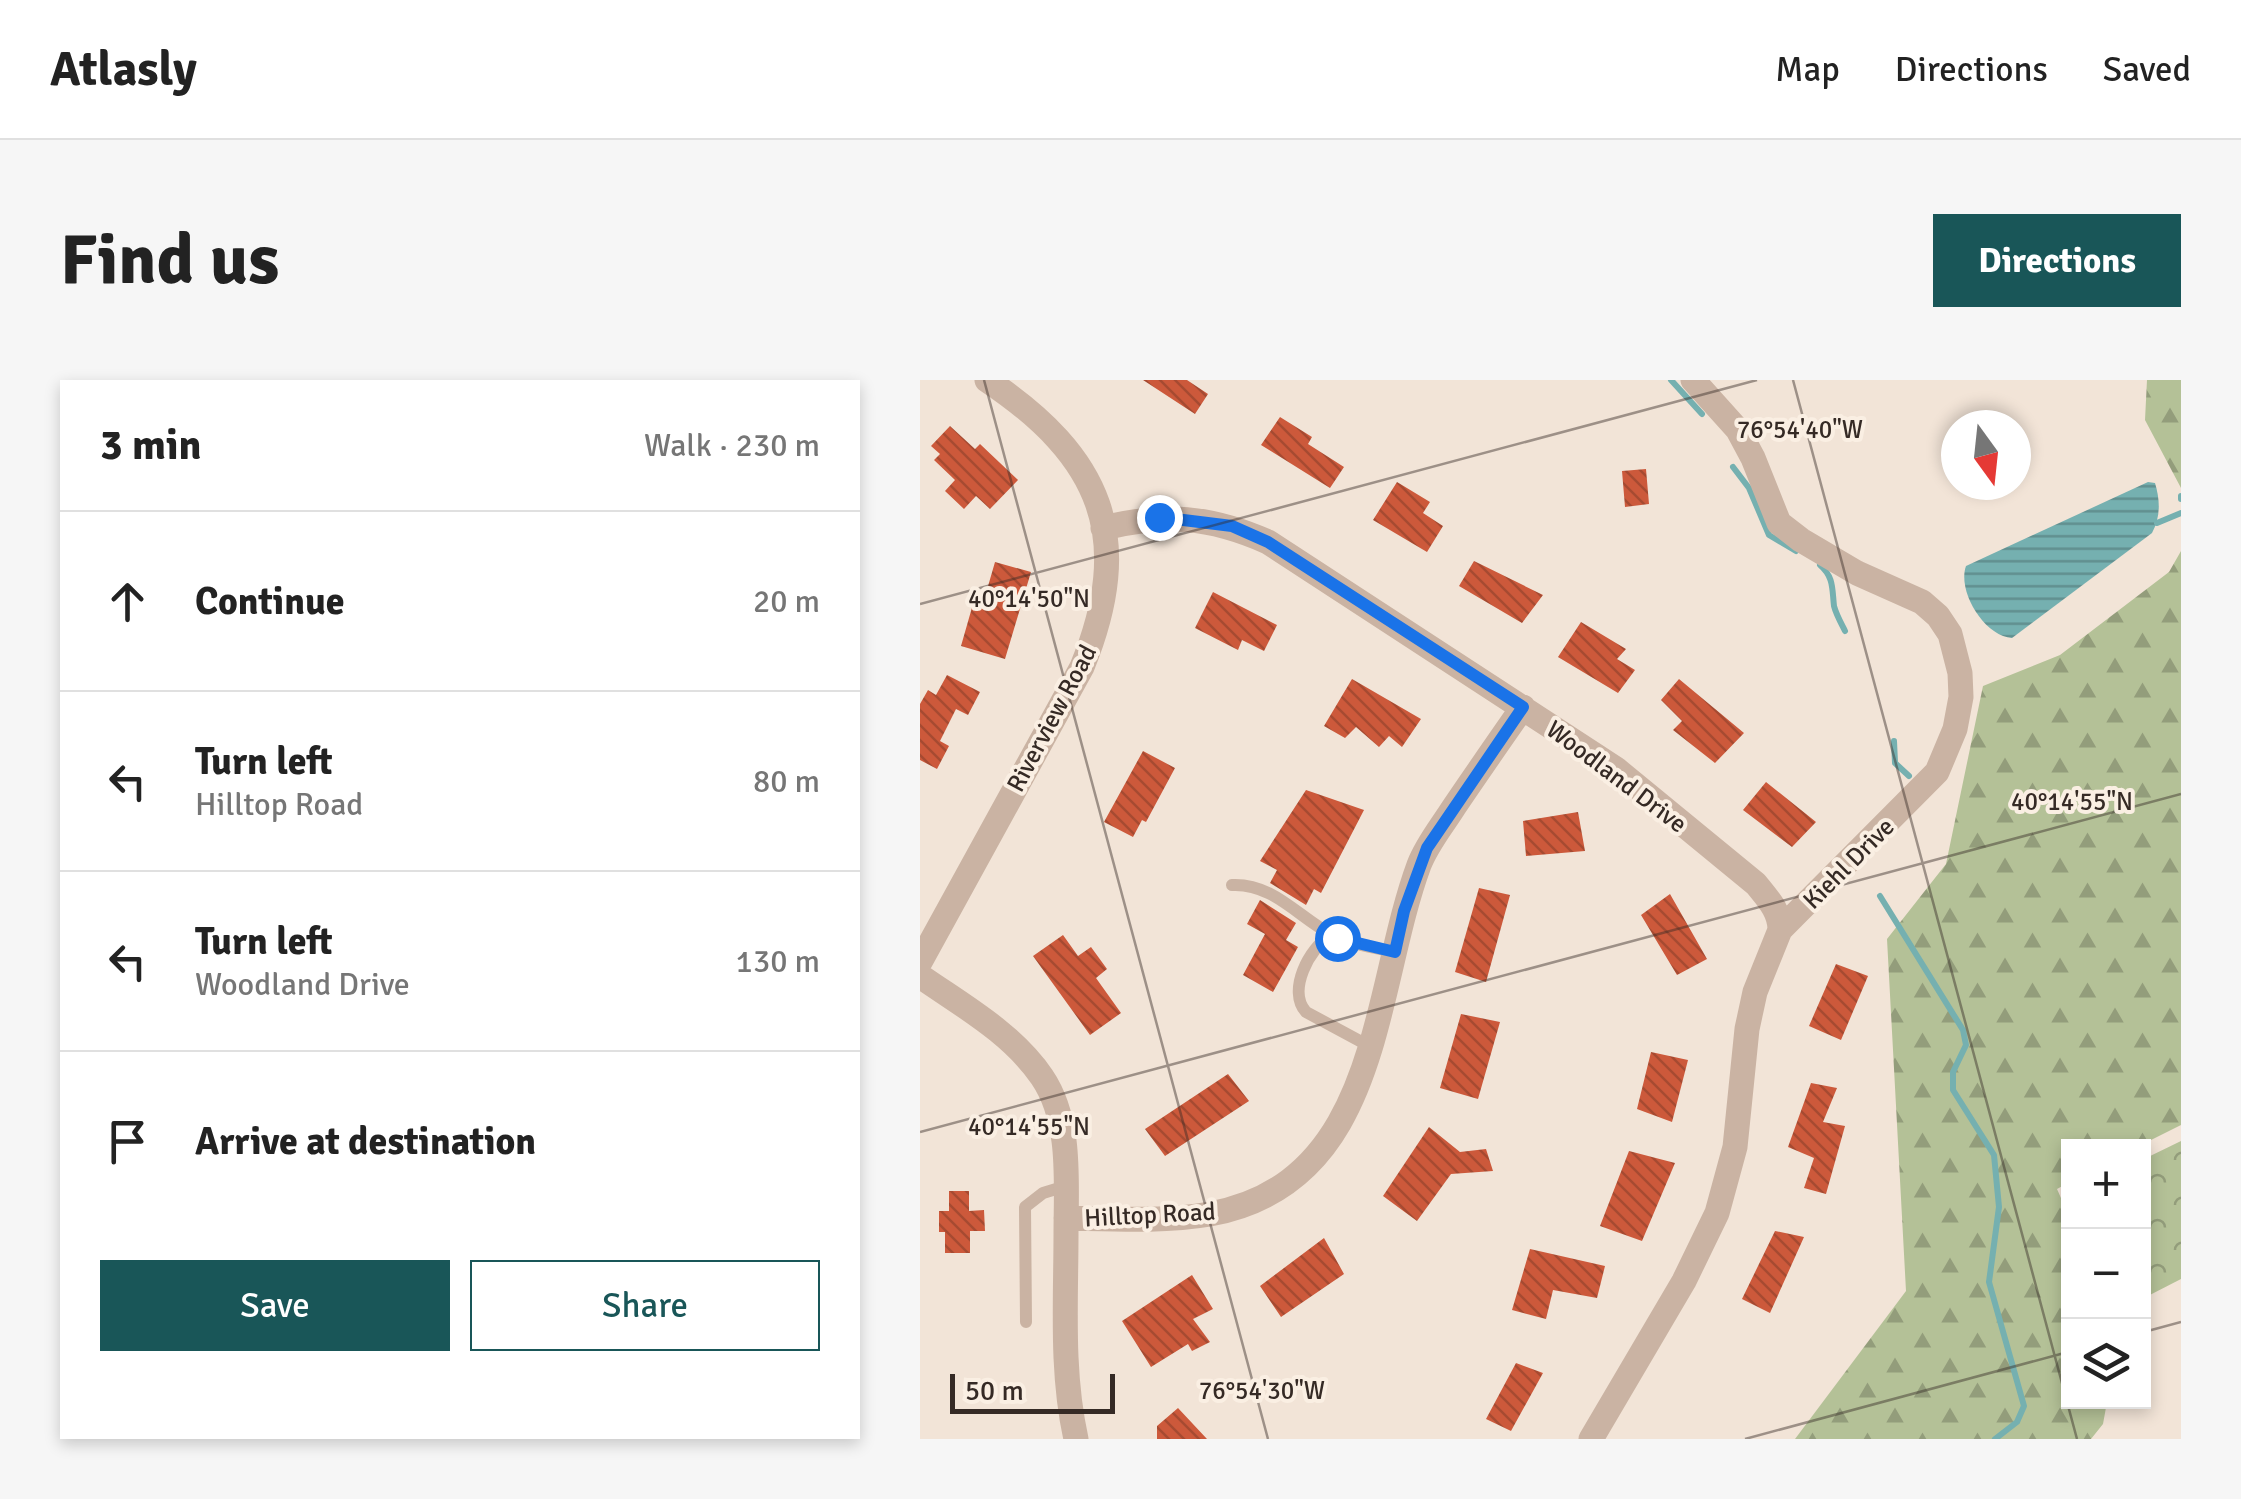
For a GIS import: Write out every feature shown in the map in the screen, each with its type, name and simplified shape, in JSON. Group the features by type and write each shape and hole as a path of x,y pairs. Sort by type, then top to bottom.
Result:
{"street":[{"name":"Riverview Road","path":"920,962 1082,667 1100,624 1106,594 1103,528 1082,468 1044,422 987,380"},
{"name":"Kiehl Drive","path":"1591,1439 1684,1281 1717,1213 1736,1147 1747,1029 1755,992 1780,930 1937,772 1956,728 1961,697 1960,673 1950,634 1938,616 1922,602 1857,573 1779,523 1738,430 1693,380"},
{"name":"Woodland Drive","path":"1103,528 1159,517 1232,526 1268,542 1629,780 1732,862 1773,906 1780,930"},
{"name":"Hilltop Road","path":"1066,1218 1210,1214 1267,1194 1312,1160 1332,1136 1360,1082 1404,911 1427,848 1523,707"},
{"path":"920,976 1000,1031 1044,1080 1054,1100 1063,1131 1066,1384 1076,1439"}],"lane":[{"path":"1232,885 1251,884 1288,903 1331,935 1395,952"},
{"path":"1331,935 1312,950 1296,994 1298,1004 1371,1047"},
{"path":"1026,1322 1025,1207 1043,1193 1066,1186"}],"green space":[{"path":"2147,380 2181,380 2181,488 2145,420"},
{"path":"2181,551 2181,1125 2151,1140 2061,1139 2061,1187 2057,1189 2061,1198 2061,1409 2106,1409 2103,1424 2091,1439 1795,1439 1906,1291 1887,939 1946,864 1983,686 2060,655 2169,572"},
{"path":"2181,1141 2181,1279 2151,1294 2151,1229 2151,1156"}],"water":[{"path":"2148,482 2155,483 2159,502 2152,533 2012,638 1992,629 1975,611 1965,588 1966,566"}],"building":[{"path":"1143,380 1187,380 1208,394 1195,414"},
{"path":"1280,417 1312,437 1308,444 1344,467 1330,488 1261,445"},
{"path":"950,426 975,449 980,444 1018,480 990,509 976,496 964,509 945,491 955,480 934,460 940,454 931,446"},
{"path":"1646,469 1649,504 1625,507 1622,471"},
{"path":"1397,482 1430,502 1423,513 1443,526 1427,552 1373,520"},
{"path":"1474,561 1543,595 1522,623 1459,586"},
{"path":"995,562 1031,572 1005,659 961,646 973,604 982,607"},
{"path":"1213,592 1277,625 1264,651 1242,640 1238,650 1195,628"},
{"path":"1581,622 1626,649 1617,659 1635,670 1618,693 1558,657"},
{"path":"947,675 980,692 968,715 956,709 940,741 949,746 937,769 920,760 920,704 928,690 936,695"},
{"path":"1352,679 1421,719 1402,747 1389,736 1379,747 1356,727 1345,738 1324,726"},
{"path":"1679,679 1744,733 1715,763 1673,730 1682,721 1661,700"},
{"path":"1143,751 1175,768 1146,822 1142,820 1133,837 1104,822"},
{"path":"1766,782 1816,822 1792,847 1743,810"},
{"path":"1306,790 1364,810 1321,893 1314,889 1306,905 1270,883 1277,870 1260,861"},
{"path":"1578,812 1585,851 1526,856 1523,821"},
{"path":"1479,888 1510,895 1486,982 1455,972"},
{"path":"1670,894 1707,959 1677,975 1641,915"},
{"path":"1260,900 1296,923 1286,940 1298,947 1273,992 1243,975 1265,934 1247,924"},
{"path":"1063,935 1078,956 1091,947 1107,969 1096,978 1121,1013 1090,1035 1033,956"},
{"path":"1836,964 1868,976 1841,1040 1809,1026"},
{"path":"1461,1014 1500,1022 1478,1099 1440,1088"},
{"path":"1651,1052 1688,1060 1672,1122 1637,1109"},
{"path":"1228,1074 1249,1101 1165,1156 1145,1129"},
{"path":"1811,1083 1837,1088 1823,1122 1845,1126 1826,1194 1804,1188 1814,1158 1788,1147"},
{"path":"1429,1127 1460,1152 1486,1149 1493,1171 1451,1174 1417,1221 1383,1196"},
{"path":"1629,1151 1675,1163 1642,1241 1600,1226"},
{"path":"949,1191 969,1191 969,1211 984,1210 985,1231 970,1231 970,1253 945,1253 939,1211 949,1211"},
{"path":"1775,1231 1804,1237 1770,1313 1742,1299"},
{"path":"1324,1238 1344,1274 1281,1317 1260,1286"},
{"path":"1530,1249 1605,1266 1597,1298 1553,1290 1546,1319 1512,1310"},
{"path":"1192,1275 1213,1309 1193,1319 1210,1342 1192,1351 1188,1344 1151,1367 1122,1321"},
{"path":"1516,1363 1543,1373 1511,1431 1486,1419"},
{"path":"1178,1408 1207,1439 1157,1439 1157,1426"}],"waterway":[{"path":"1671,380 1702,414"},
{"path":"1733,467 1749,488 1769,535 1796,551"},
{"path":"2157,523 2181,513"},
{"path":"1820,565 1830,579 1834,606 1845,631"},
{"path":"1894,741 1895,763 1909,776"},
{"path":"1880,896 1963,1030 1966,1045 1953,1072 1953,1090 1994,1155 1999,1207 1989,1282 2024,1406 2017,1422 1995,1439"}],"route":[{"path":"1159,517 1232,526 1268,542 1523,707 1427,848 1404,911 1395,952 1337,938"}]}
